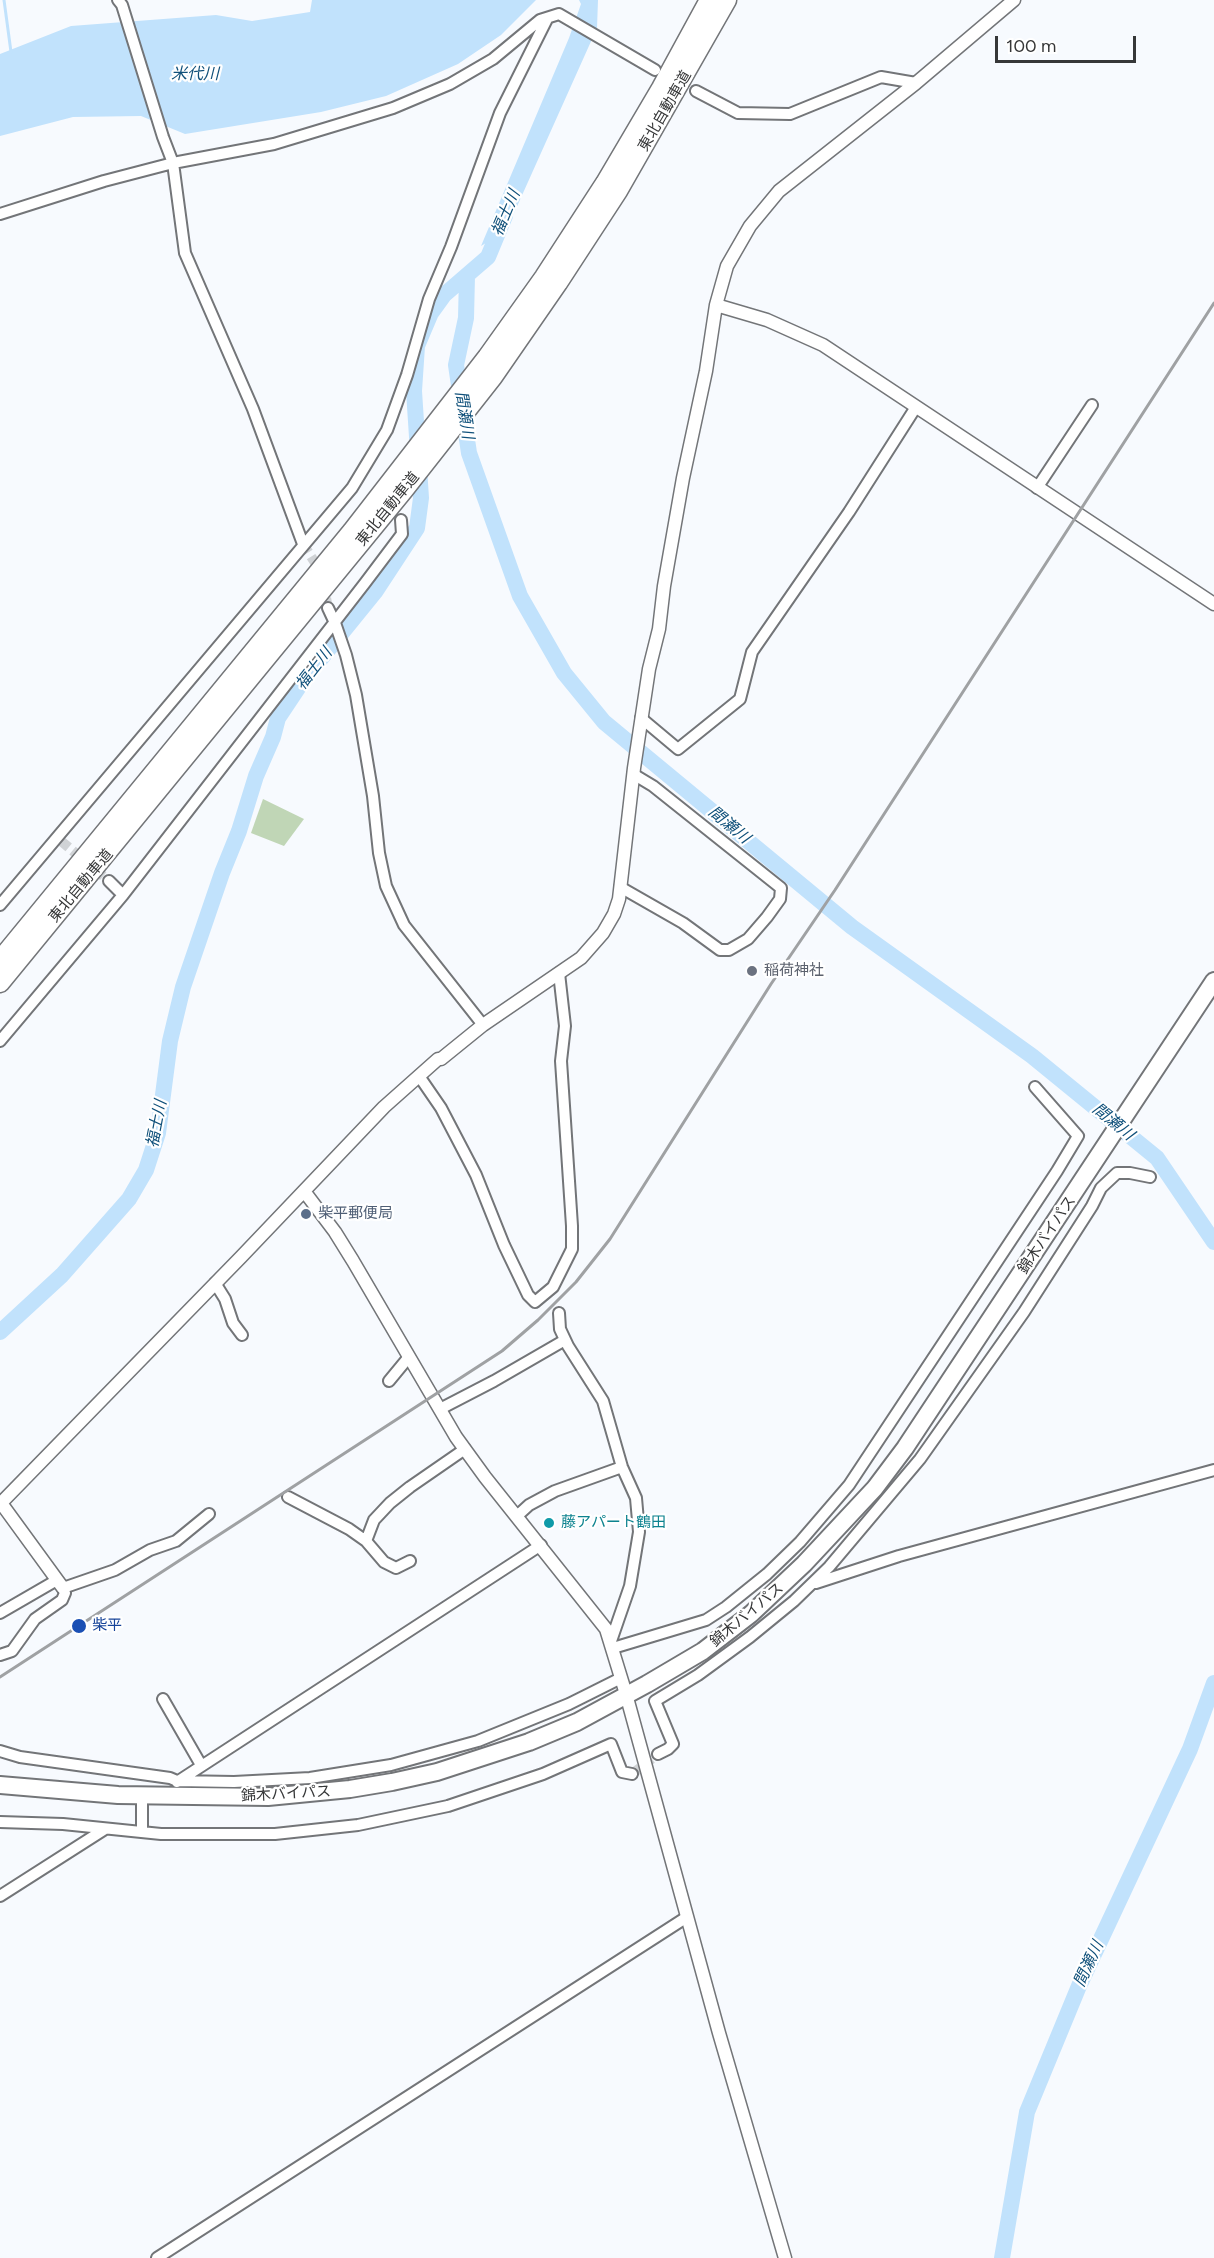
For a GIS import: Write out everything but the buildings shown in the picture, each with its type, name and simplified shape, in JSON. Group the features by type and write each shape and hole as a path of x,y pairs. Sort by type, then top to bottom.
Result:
{"highway":[{"name":"東北自動車道","path":"0,960 352,531 488,357 544,277 605,183 709,0"},
{"name":"東北自動車道","path":"0,984 404,490 493,377 618,191 727,0"},
{"name":"錦木バイパス","path":"0,1785 142,1797 174,1789 268,1797 350,1789 437,1772 482,1759 538,1738 577,1722 624,1686 647,1684 703,1651 751,1614 804,1564 875,1488 905,1448 1214,981"}],"street":[{"path":"0,1655 12,1651 35,1618 62,1600 64,1593 60,1584 0,1503 384,1107 483,1025 580,958 603,933 614,914 620,887 633,771 649,669 716,304 727,266 750,226 780,191 916,83 1014,0"},
{"path":"120,2 172,163 185,253 253,409 303,544"},
{"path":"0,214 104,181 172,163 274,144 393,108 450,84 493,59 540,20 559,14 655,70"},
{"path":"0,905 59,839 352,488 387,430 429,299 451,247 500,113 547,19"},
{"path":"696,91 738,113 790,114 881,77 916,83"},
{"path":"716,304 767,320 823,345 1214,604"},
{"path":"1037,488 1092,405"},
{"path":"640,724 678,749 740,699 752,652 849,512 916,407"},
{"path":"0,1041 123,895 335,622 402,534 401,520"},
{"path":"328,608 346,655 356,695 386,886 404,925 483,1025"},
{"path":"620,887 683,923 720,950 729,950 748,939 780,899 782,888 633,771"},
{"path":"109,881 123,895"},
{"path":"419,1076 441,1108 476,1176 504,1245 528,1295 535,1302 553,1287 572,1249 561,1061 565,1026 559,973"},
{"path":"612,1645 706,1620 726,1607 767,1574 800,1542 849,1485 1078,1136 1035,1087"},
{"path":"658,1754 673,1744 656,1701 725,1656 813,1584 859,1534 920,1459 1024,1312 1092,1206 1101,1188 1117,1173 1150,1177"},
{"path":"304,1191 347,1251 408,1358 465,1449 606,1629 784,2258"},
{"path":"215,1283 225,1299 233,1323 242,1335"},
{"path":"560,1313 560,1329 565,1340 603,1401 622,1467 636,1498 639,1533 630,1586 612,1645"},
{"path":"440,1409 565,1340"},
{"path":"389,1381 408,1358"},
{"path":"366,1541 374,1520 390,1503 465,1449"},
{"path":"517,1516 529,1505 555,1491 622,1467"},
{"path":"813,1584 899,1556 1214,1470"},
{"path":"288,1497 349,1529 366,1541 384,1562 396,1568 410,1561"},
{"path":"0,1613 60,1584 115,1570 150,1550 176,1540 209,1514"},
{"path":"0,1751 20,1757 170,1778 174,1789 201,1765 541,1545"},
{"path":"163,1699 201,1765"},
{"path":"0,1822 63,1824 197,1835 316,1831 391,1819 495,1792 611,1744 622,1772 632,1774"},
{"path":"142,1797 142,1832"},
{"path":"0,1896 105,1829"},
{"path":"157,2258 687,1917"}],"green space":[{"path":"263,799 304,819 284,846 251,833"}],"water":[{"name":"米代川","path":"312,0 536,0 501,35 458,64 386,96 321,112 185,134 141,116 73,117 0,136 0,54 71,26 216,15 252,21 310,12"},
{"path":"579,0 598,0 597,28 506,231 481,246 569,38 581,4"}],"waterway":[{"path":"4,0 11,52"},
{"name":"福士川","path":"0,1332 62,1275 129,1199 146,1170 158,1133 170,1041 183,987 278,718 302,682 375,592 417,528 421,498 414,391 417,346 431,313 444,295 488,257 505,216"},
{"name":"間瀬川","path":"467,276 466,318 456,365 469,453 520,596 564,673 604,722 852,927 1032,1056 1157,1158 1214,1242"},
{"name":"間瀬川","path":"1002,2258 1027,2112 1079,1986 1190,1749 1214,1683"}],"tunnel":[{"path":"303,544 321,572 328,608"},
{"path":"61,841 109,881"},
{"path":"632,1774 658,1754"}],"railway":[{"path":"0,1677 502,1351 538,1320 576,1282 610,1239 771,984 835,890 1214,303"}],"place":[{"name":"稲荷神社","path":"752,971"},
{"name":"柴平郵便局","path":"306,1214"},
{"name":"藤アパート鶴田","path":"549,1523"},
{"name":"柴平","path":"79,1626"}]}
